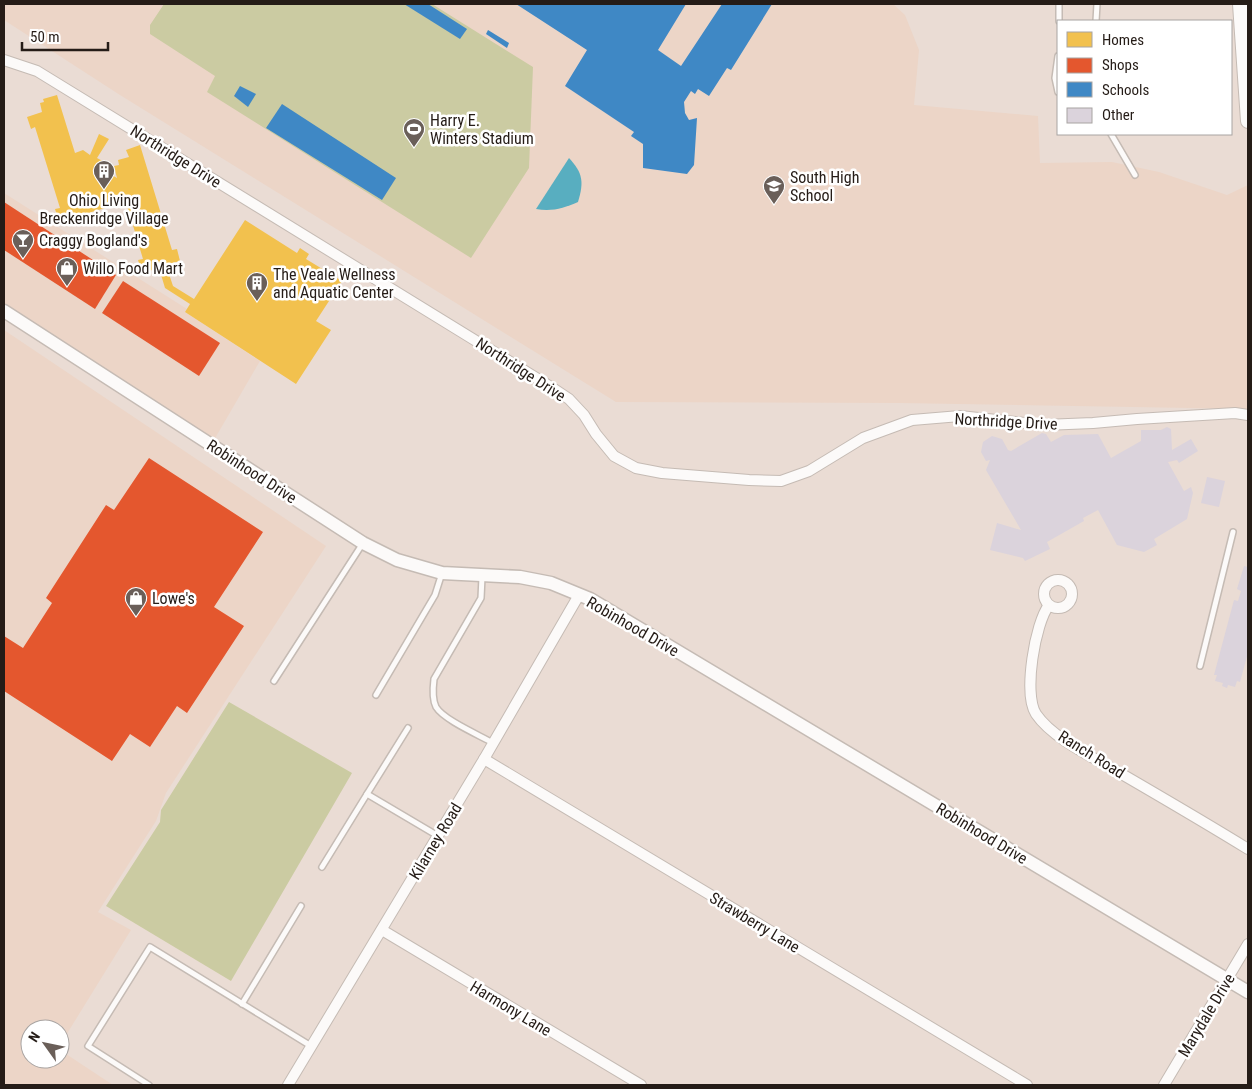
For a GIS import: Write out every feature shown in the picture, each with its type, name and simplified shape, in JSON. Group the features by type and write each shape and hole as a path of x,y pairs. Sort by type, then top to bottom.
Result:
{"main road":[{"path":"1240,4 1248,121"}],"street":[{"name":"Northridge Drive","path":"4,60 37,71 551,387 569,399 584,415 596,434 614,456 636,468 662,473 780,481 809,471 863,438 912,420 960,416 1054,424 1235,413 1248,415"},
{"name":"Robinhood Drive","path":"4,311 363,543 397,560 442,572 520,577 551,583 607,609 1248,992"},
{"name":"Kilarney Road","path":"288,1085 484,759 579,595"},
{"name":"Ranch Road","path":"1049,605 1044,612 1037,634 1030,686 1032,708 1041,721 1071,744 1248,849"},
{"name":"Strawberry Lane","path":"484,759 1027,1085"},
{"name":"Harmony Lane","path":"382,930 641,1085"},
{"name":"Marydale Drive","path":"1164,1085 1248,944"}],"lane":[{"path":"1059,4 1059,20"},
{"path":"1096,20 1097,4"},
{"path":"1057,63 1055,78 1057,87"},
{"path":"1112,135 1135,175"},
{"path":"1200,666 1234,532"},
{"path":"274,681 363,543"},
{"path":"376,695 435,595 442,572"},
{"path":"482,576 481,598 434,679 433,692 436,706 443,714 493,743"},
{"path":"322,867 408,728"},
{"path":"367,794 438,836"},
{"path":"242,1004 301,906"},
{"path":"149,1085 88,1046 150,947 312,1047"}],"shaded area":[{"name":"South High School","path":"4,4 893,4 905,15 919,50 914,105 1038,116 1040,163 1112,162 1159,172 1227,195 1248,185 1248,409 899,403 616,402 120,95 4,20"},
{"path":"4,193 187,309 185,312 260,361 214,440 4,303"},
{"path":"4,330 326,546 166,793 156,821 98,912 131,930 70,1029 70,1019 20,1019 20,1069 70,1069 70,1057 113,1085 4,1085"}],"green space":[{"name":"Harry E. Winters Stadium","path":"164,4 432,4 533,67 529,168 471,258 207,92 215,76 150,34 150,25"},
{"path":"229,702 352,773 231,981 106,906 160,822 161,810"}],"water":[{"path":"569,158 580,173 581,189 578,202 558,209 536,209"}],"building: Homes":[{"name":"The Veale Wellness and Aquatic Center","path":"57,95 75,153 83,150 90,155 99,134 109,139 97,158 110,165 106,172 117,178 114,166 119,165 118,160 129,157 126,150 140,145 172,250 177,249 180,261 166,265 173,286 194,299 245,220 297,253 300,248 309,254 306,259 342,281 316,321 331,330 296,384 185,312 190,304 165,288 159,268 142,273 138,260 143,259 126,202 88,213 89,217 77,220 76,217 59,222 55,209 60,208 35,127 31,129 27,117 42,112 40,103 44,102 43,99"}],"building: Shops":[{"path":"4,202 116,275 95,309 4,250"},
{"path":"123,281 220,343 199,376 102,313"},
{"name":"Lowe's","path":"149,458 263,532 214,607 244,626 187,713 177,706 150,747 130,734 112,761 4,691 4,636 23,648 52,603 46,598 106,505 114,510"}],"building: Schools":[{"path":"404,4 428,4 467,29 460,39"},
{"path":"516,4 686,4 658,50 681,66 722,4 772,4 731,70 727,68 709,96 698,89 695,94 691,91 684,102 685,113 689,120 697,118 694,165 687,174 643,168 643,144 631,136 634,132 565,86 587,50"},
{"path":"488,30 509,43 507,48 486,34"},
{"path":"240,86 256,94 248,107 234,96"},
{"path":"282,104 396,178 382,200 266,128"}],"building: Other":[{"path":"1167,427 1171,429 1172,450 1191,439 1198,451 1179,463 1177,460 1168,462 1184,491 1191,487 1193,493 1187,519 1154,539 1157,545 1144,552 1117,545 1098,510 1083,518 1084,521 1047,542 1050,549 1025,561 1023,558 990,550 997,523 1021,530 986,470 990,460 986,461 981,452 983,442 992,436 1002,439 1008,450 1011,451 1042,433 1046,434 1051,442 1064,435 1098,434 1111,458 1141,441 1141,430 1161,430"},
{"path":"1207,477 1225,481 1219,507 1201,503"},
{"path":"1244,566 1248,567 1248,653 1240,682 1237,681 1235,687 1228,685 1227,688 1222,686 1223,683 1215,681 1217,675 1214,675 1234,600 1238,601 1241,591 1237,589"}],"place":[{"name":"Harry E. Winters Stadium","path":"414,148"},
{"name":"Ohio Living Breckenridge Village","path":"104,190"},
{"name":"South High School","path":"774,205"},
{"name":"Craggy Bogland's","path":"23,259"},
{"name":"Willo Food Mart","path":"67,287"},
{"name":"The Veale Wellness and Aquatic Center","path":"257,302"},
{"name":"Lowe's","path":"136,617"}]}
